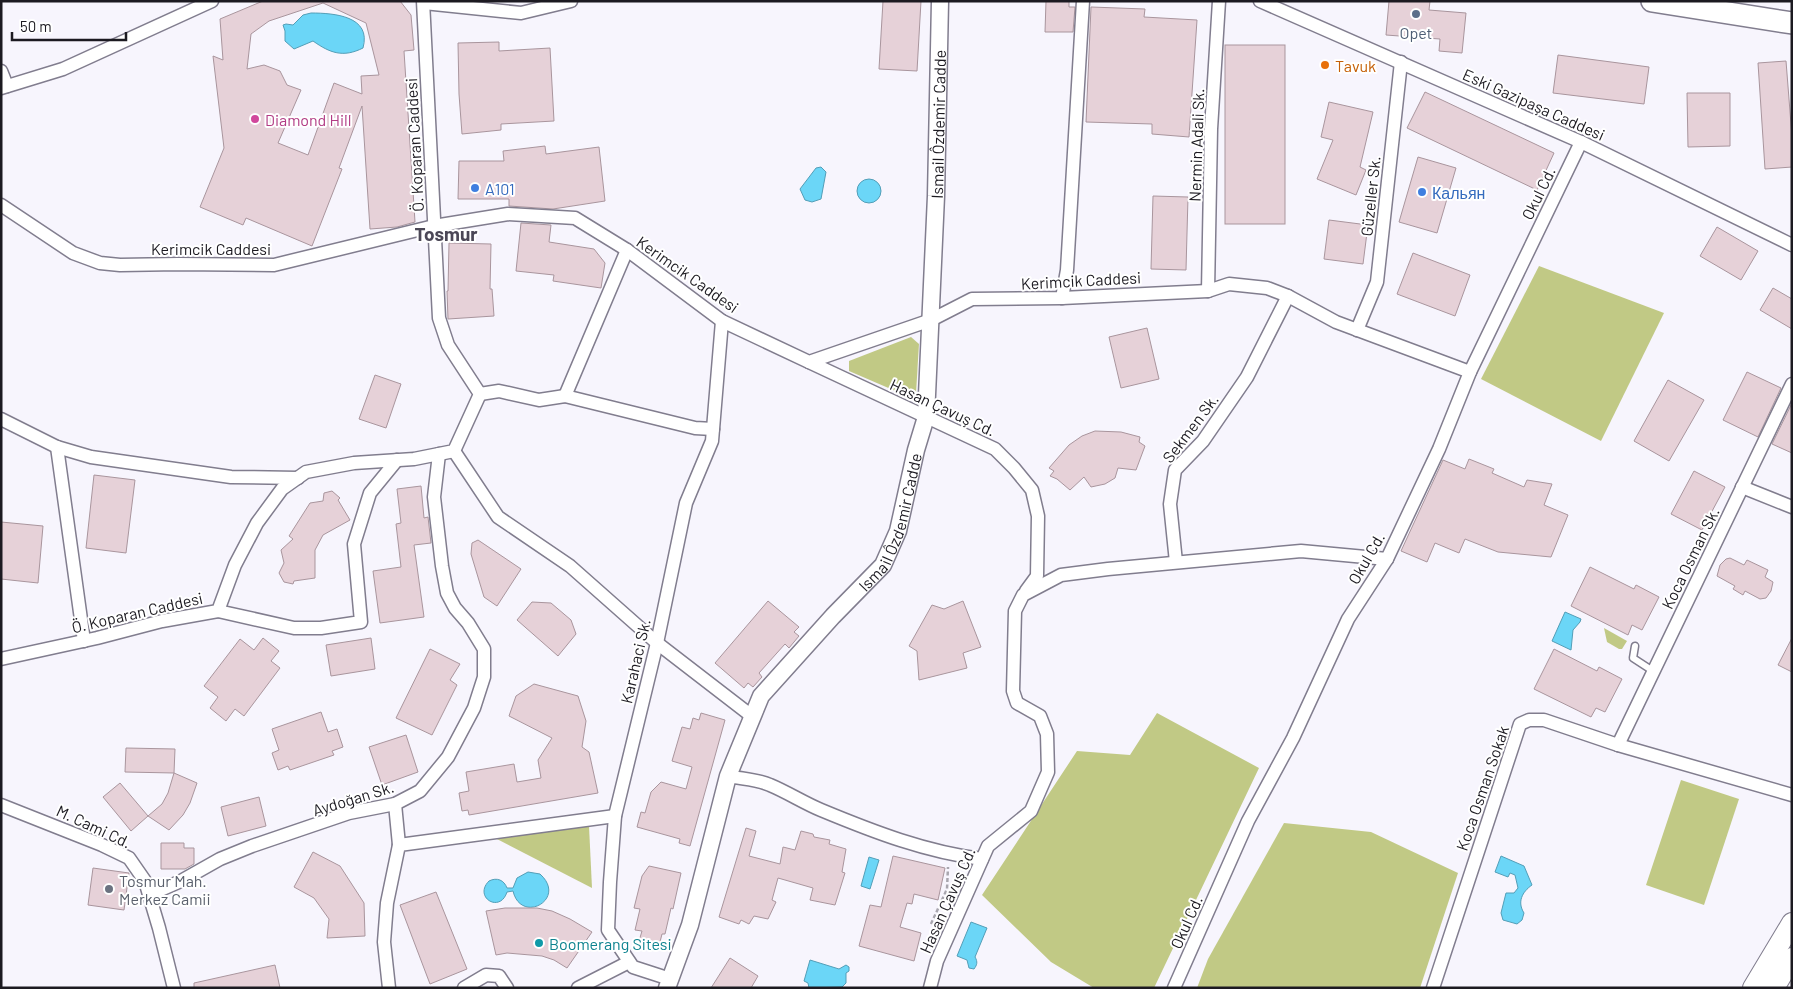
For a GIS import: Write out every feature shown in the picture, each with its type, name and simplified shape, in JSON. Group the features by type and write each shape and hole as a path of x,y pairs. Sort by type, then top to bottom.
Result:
{"highway":[{"path":"1652,1 1792,22"}],"main road":[{"path":"1753,988 1792,924"},
{"path":"1774,988 1792,958"}],"street":[{"path":"1,72 4,87 63,69 212,1"},
{"path":"424,2 521,13 571,1"},
{"name":"Ismail Ôzdemir Cadde","path":"668,984 690,925 728,776 761,696 882,565 898,531 916,450 926,417 936,196 940,1"},
{"path":"1062,298 1067,270 1083,1"},
{"name":"Nermin Adali Sk.","path":"1208,291 1211,129 1219,1"},
{"name":"Eski Gazipaşa Caddesi","path":"1260,1 1581,142 1792,245"},
{"name":"Ö. Koparan Caddesi","path":"424,2 439,318 448,345 480,394"},
{"name":"Güzeller Sk.","path":"1356,330 1377,282 1400,62"},
{"name":"Okul Cd.","path":"1174,988 1248,821 1293,738 1348,619 1387,559 1439,449 1470,372 1581,142"},
{"name":"Kerimcik Caddesi","path":"1,205 73,253 100,263 120,265 274,266 434,226 508,214 575,218 627,250 722,321 809,362 931,320 972,299 1062,298 1208,291 1229,284 1267,288 1288,296 1336,322 1470,372"},
{"path":"565,396 627,250"},
{"name":"Sekmen Sk.","path":"1176,562 1170,504 1175,470 1203,441 1247,377 1288,296"},
{"name":"Karahaci Sk.","path":"668,984 633,967 608,930 615,816 657,643 686,503 712,441 722,321"},
{"name":"Hasan Çavuş Cd.","path":"809,362 995,449 1032,490 1038,516 1037,576 1023,595 1015,612 1013,691 1017,703 1040,716 1047,734 1048,772 1031,811 988,846 937,961 930,988"},
{"name":"Koca Osman Sk.","path":"1618,745 1792,384"},
{"path":"713,429 695,428 565,396 539,400 499,391 480,394 454,451 498,518 570,566 657,643 753,717"},
{"path":"1,419 57,447 91,457 231,477 298,478"},
{"path":"57,447 84,641"},
{"name":"Ö. Koparan Caddesi","path":"1,658 84,641 162,620 218,611 235,565 257,523 282,489 306,472 354,463 397,460 454,451"},
{"name":"Aydoğan Sk.","path":"149,895 181,881 220,859 252,846 349,814 396,804 420,791 448,757 474,708 484,677 484,649 468,623 455,608 447,593 434,497 439,454"},
{"path":"218,611 294,628 321,628 361,622 354,544 370,493 397,460"},
{"path":"1742,487 1792,506"},
{"path":"1023,595 1061,575 1176,562 1301,551 1387,559"},
{"name":"Koca Osman Sokak","path":"1433,988 1520,724 1530,720 1544,720 1618,745 1792,795"},
{"path":"728,776 768,784 819,809 919,847 982,859"},
{"path":"389,988 384,932 386,903 399,845 396,804"},
{"name":"M. Cami Cd.","path":"1,805 102,844 129,858 145,881 174,988"},
{"path":"399,845 615,816"},
{"path":"578,988 630,962"},
{"path":"464,988 486,976 499,976 507,988"}],"lane":[{"path":"1634,646 1633,658 1653,671"}],"path":[{"path":"931,924 947,889 948,864 962,856"}],"green space":[{"path":"1539,266 1664,313 1601,441 1481,379"},
{"path":"911,337 919,344 916,393 907,396 849,371 849,361"},
{"path":"1604,628 1627,641 1622,649 1607,642"},
{"path":"1157,713 1259,768 1154,988 1094,988 1051,962 982,895 1077,751 1130,755"},
{"path":"1681,780 1739,799 1704,905 1646,885"},
{"path":"1284,823 1371,832 1458,873 1420,988 1197,988 1208,959"},
{"path":"589,826 592,888 495,838"}],"water":[{"path":"311,13 340,16 349,18 357,23 362,29 364,37 363,48 349,53 337,53 325,49 313,41 294,49 285,41 283,25 293,25 303,15"},
{"path":"821,167 826,172 821,199 812,202 805,200 800,189 816,168"},
{"path":"869,179 878,182 881,191 878,200 869,203 860,200 857,191 860,182"},
{"path":"1565,612 1581,619 1573,630 1571,650 1552,641"},
{"path":"1501,856 1524,866 1532,885 1522,898 1521,905 1524,913 1522,920 1517,924 1503,920 1501,913 1506,893 1514,893 1518,888 1515,875 1510,873 1508,877 1495,872"},
{"path":"869,857 879,860 870,889 861,886"},
{"path":"528,872 540,874 547,883 549,892 546,899 540,905 525,906 518,901 513,891 507,892 499,902 489,901 486,897 484,893 485,887 489,881 500,880 507,888 513,888 517,878"},
{"path":"971,922 987,928 975,957 977,963 974,969 969,968 967,960 957,956"},
{"path":"810,960 839,969 846,965 849,967 849,971 846,973 846,983 842,987 809,988 808,983 804,981"}],"building":[{"path":"263,1 400,1 411,15 414,50 404,51 415,222 397,227 370,229 362,106 339,168 342,169 312,246 246,218 243,225 200,207 224,148 213,56 223,60 220,19","holes":["323,3 366,23 379,75 361,76 362,94 334,83 308,155 278,143 301,90 287,85 280,71 264,65 247,69 251,34 269,21"]},
{"path":"883,1 921,1 917,71 879,69"},
{"path":"1046,1 1069,1 1069,7 1075,7 1073,32 1045,32"},
{"path":"1389,1 1430,1 1429,10 1466,13 1462,53 1439,51 1440,39 1386,35"},
{"path":"1091,7 1145,9 1144,17 1197,20 1189,137 1152,134 1152,124 1086,122"},
{"path":"499,42 499,51 550,48 554,121 501,124 501,130 462,134 458,43"},
{"path":"1225,45 1285,45 1285,224 1225,224"},
{"path":"1558,55 1649,67 1644,104 1553,93"},
{"path":"1786,61 1792,137 1792,167 1765,169 1758,63"},
{"path":"1425,92 1554,153 1537,190 1407,128"},
{"path":"1687,93 1730,93 1730,146 1688,147"},
{"path":"1329,102 1373,112 1360,167 1366,170 1356,195 1317,179 1333,140 1321,137"},
{"path":"545,146 546,154 599,147 605,201 553,209 509,206 509,199 458,199 459,161 504,161 503,151"},
{"path":"1418,157 1456,168 1437,233 1399,222"},
{"path":"1153,196 1188,197 1186,270 1151,269"},
{"path":"1329,220 1368,225 1363,264 1324,259"},
{"path":"521,223 551,225 549,242 594,249 605,263 601,288 553,281 554,275 516,271"},
{"path":"1717,227 1758,251 1741,280 1700,256"},
{"path":"449,243 491,244 490,289 492,289 494,316 448,319"},
{"path":"1413,253 1470,275 1455,316 1397,294"},
{"path":"1773,288 1792,299 1792,329 1760,310"},
{"path":"1147,328 1159,379 1121,388 1109,337"},
{"path":"1747,372 1781,388 1758,437 1723,420"},
{"path":"375,375 401,384 386,428 359,419"},
{"path":"1668,380 1704,400 1669,461 1634,441"},
{"path":"1792,403 1792,453 1772,444"},
{"path":"1095,431 1121,432 1140,437 1139,442 1145,446 1136,470 1118,468 1115,478 1105,484 1091,487 1084,477 1070,490 1057,479 1050,476 1054,471 1049,468 1069,445 1082,436"},
{"path":"1469,459 1494,469 1492,473 1524,487 1527,480 1552,484 1544,505 1568,515 1551,557 1498,552 1465,539 1459,553 1435,543 1427,562 1401,551 1443,460 1465,469"},
{"path":"1694,471 1725,487 1702,530 1671,514"},
{"path":"94,475 135,480 126,553 86,548"},
{"path":"421,486 424,518 428,517 431,543 414,545 424,617 380,623 373,571 401,567 396,524 401,523 397,489"},
{"path":"332,491 340,498 338,500 350,520 323,535 315,550 315,578 294,581 293,584 284,582 279,573 284,563 281,550 293,539 289,536 310,503 323,501 324,493"},
{"path":"1,522 43,526 38,583 1,579"},
{"path":"478,540 521,569 497,606 484,597 471,554 472,543"},
{"path":"1730,558 1744,565 1747,560 1768,570 1765,577 1773,582 1771,591 1766,598 1760,599 1745,591 1743,595 1733,589 1735,586 1717,576 1720,565"},
{"path":"1590,567 1634,589 1636,585 1659,597 1642,630 1632,625 1628,635 1571,606"},
{"path":"768,601 799,627 794,632 799,636 789,648 785,644 759,673 762,677 753,687 748,683 744,688 715,663"},
{"path":"963,601 981,647 963,653 967,668 919,680 917,651 909,646 932,605 944,609"},
{"path":"532,602 551,603 571,620 576,634 558,656 517,620"},
{"path":"263,638 279,651 271,661 280,668 244,716 235,709 226,721 210,708 218,697 204,686 240,639 254,650"},
{"path":"371,638 375,669 331,676 326,645"},
{"path":"1792,638 1792,672 1778,665"},
{"path":"430,649 460,664 450,680 457,685 432,735 396,718"},
{"path":"1554,649 1597,671 1599,667 1622,679 1605,712 1596,708 1591,717 1534,689"},
{"path":"534,684 578,696 586,721 582,747 589,752 598,793 469,815 468,810 462,811 459,793 469,791 466,772 514,764 517,782 541,778 538,760 552,738 509,716 516,696"},
{"path":"321,712 328,732 337,729 343,747 332,751 334,755 290,770 288,766 278,770 272,753 279,750 272,729"},
{"path":"701,713 725,720 690,846 679,843 680,839 637,827 641,812 645,813 651,792 661,782 686,789 692,767 672,761 682,727 690,729 693,718 699,720"},
{"path":"406,735 418,772 382,785 369,747"},
{"path":"126,748 175,749 174,773 125,772"},
{"path":"174,773 197,783 190,803 183,815 169,830 148,816 162,804 168,793"},
{"path":"120,783 148,816 131,831 103,797"},
{"path":"259,797 266,826 228,836 221,807"},
{"path":"746,828 756,831 749,856 780,864 783,847 795,850 801,831 813,834 814,837 830,840 829,844 846,849 842,872 845,873 835,905 810,900 813,888 778,878 772,900 776,902 768,919 754,916 749,924 741,920 739,924 719,917"},
{"path":"161,843 184,843 184,848 194,848 194,864 185,869 161,869"},
{"path":"313,852 340,866 364,903 365,936 327,938 329,919 314,898 294,887"},
{"path":"893,856 945,868 938,900 914,894 912,904 907,903 900,927 921,933 914,961 859,946 870,905 881,907"},
{"path":"649,866 681,873 673,909 671,908 665,934 662,934 659,946 639,941 642,931 635,930 640,909 634,908 642,876"},
{"name":"Tosmur Mah. Merkez Camii","path":"93,868 129,873 124,910 88,905"},
{"path":"436,892 467,969 430,984 400,905"},
{"name":"Boomerang Sitesi","path":"505,908 537,908 552,911 592,932 567,968 554,960 542,956 507,953 496,955 486,911"},
{"path":"730,958 758,976 751,988 711,988"},
{"path":"275,965 280,988 194,988 194,983"}],"place":[{"name":"Opet","path":"1416,14"},
{"name":"Tavuk","path":"1325,65"},
{"name":"Diamond Hill","path":"255,119"},
{"name":"A101","path":"475,188"},
{"name":"Кальян","path":"1422,192"},
{"name":"Tosmur Mah. Merkez Camii","path":"109,889"},
{"name":"Boomerang Sitesi","path":"539,943"}],"district":[{"name":"Tosmur","path":"446,233"}]}
